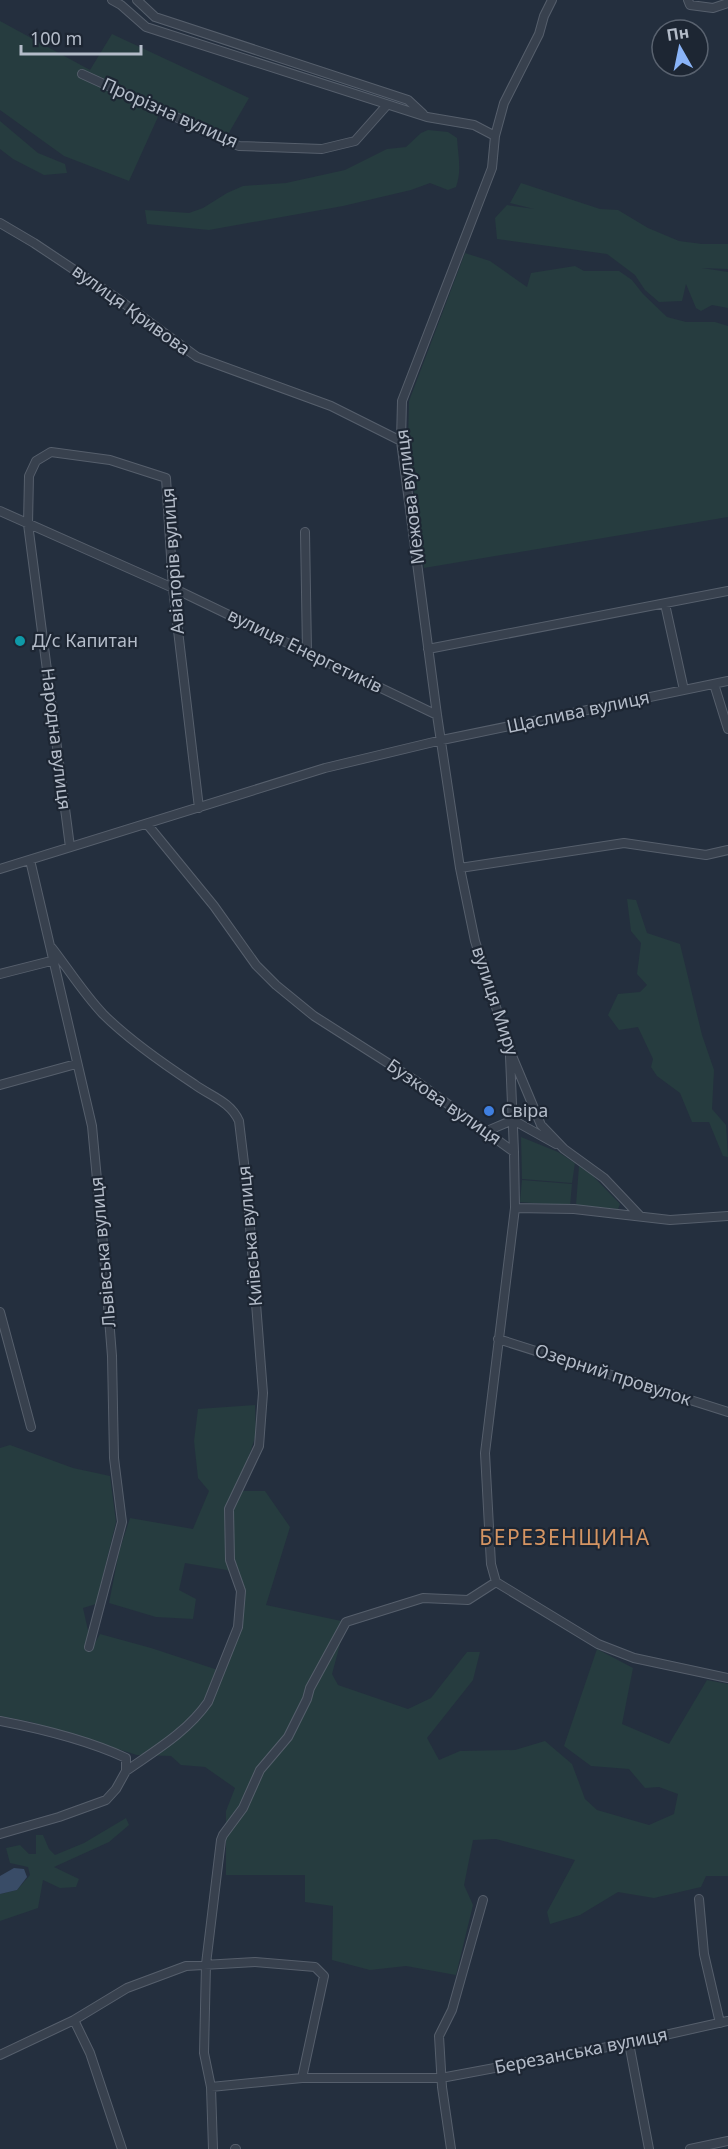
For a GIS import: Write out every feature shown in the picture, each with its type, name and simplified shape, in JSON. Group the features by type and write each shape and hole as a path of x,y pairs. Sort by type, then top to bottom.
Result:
{"street":[{"path":"112,0 146,27 427,117 474,125 495,136"},
{"path":"137,0 155,17 408,100 427,117"},
{"name":"Межова вулиця","path":"442,740 401,441 402,401 492,168 495,136 504,103 539,34 544,15 552,0"},
{"path":"688,0 690,5 713,8 728,3"},
{"name":"Прорізна вулиця","path":"82,74 240,146 322,149 355,141 387,105"},
{"name":"вулиця Кривова","path":"0,223 118,299 197,357 331,406 401,441"},
{"name":"Авіаторів вулиця","path":"28,524 29,476 36,461 51,452 110,460 166,478 173,588 199,808"},
{"name":"вулиця Енергетиків","path":"0,511 173,588 437,715"},
{"name":"Народна вулиця","path":"28,524 70,847"},
{"path":"305,532 307,652"},
{"path":"428,649 728,591"},
{"path":"665,604 684,690"},
{"name":"Щаслива вулиця","path":"0,869 326,768 442,740 728,681"},
{"path":"714,684 728,729"},
{"name":"вулиця Миру","path":"442,740 460,868 475,941 510,1051 541,1125 564,1149 604,1178 640,1216"},
{"name":"Бузкова вулиця","path":"147,824 214,906 256,965 276,985 314,1016 416,1081 514,1152 515,1208 485,1453 491,1564 496,1582"},
{"path":"460,868 624,843 706,855 728,850"},
{"name":"Львівська вулиця","path":"30,860 92,1126 112,1356 114,1458 122,1522 89,1647"},
{"name":"Київська вулиця","path":"52,948 102,1013 136,1043 195,1085 228,1105 239,1121 247,1188 263,1393 259,1446 229,1509 230,1560 241,1591 238,1627 208,1702 182,1731 126,1771"},
{"path":"0,974 55,960"},
{"path":"510,1051 514,1152"},
{"path":"0,1085 76,1064"},
{"path":"487,1131 513,1120"},
{"path":"513,1120 564,1149"},
{"path":"515,1208 574,1209 670,1220 728,1216"},
{"path":"0,1312 31,1427"},
{"name":"Озерний провулок","path":"498,1339 728,1412"},
{"path":"213,2149 211,2087 204,2053 207,1964 221,1840 243,1808 260,1770 288,1737 298,1720 310,1688 346,1622 423,1598 468,1600 496,1582 598,1644 634,1658 728,1678"},
{"path":"0,1721 32,1727 110,1750 126,1758 126,1771 116,1789 106,1800 59,1817 0,1834"},
{"name":"Березанська вулиця","path":"211,2087 302,2078 441,2078 629,2043 724,2022 704,1954 699,1899"},
{"path":"451,2149 441,2078 439,2036 452,2010 483,1900"},
{"path":"0,2055 74,2020 127,1988 186,1966 255,1962 315,1967 324,1976 302,2078"},
{"path":"74,2020 90,2053 122,2149"},
{"path":"629,2043 649,2149"},
{"path":"690,2149 728,2141"}],"green space":[{"path":"0,21 90,70 112,34 249,98 227,136 162,108 129,181 64,156 0,110"},
{"path":"0,121 38,153 65,164 67,173 44,175 13,159 0,149"},
{"path":"428,130 448,132 457,138 459,169 456,187 448,190 430,183 411,190 343,206 209,230 147,224 145,210 189,213 243,186 286,183 345,170 387,149 406,147 421,133"},
{"path":"521,183 600,209 618,210 648,228 679,241 728,244 728,269 702,268 728,272 728,308 712,305 701,311 696,308 686,284 682,301 659,302 645,290 635,275 607,254 497,239 495,218 507,205 534,209 510,203"},
{"path":"465,253 490,261 527,287 531,273 575,266 584,271 619,271 632,280 667,317 686,322 715,322 728,326 728,517 424,568 408,444 409,401"},
{"path":"627,899 636,900 647,933 680,944 702,1035 714,1070 712,1109 726,1125 728,1157 723,1156 709,1122 692,1122 680,1093 657,1076 651,1067 653,1059 638,1027 619,1030 608,1015 618,994 640,992 647,985 637,974 641,943 631,931"},
{"path":"521,1137 558,1152 575,1163 572,1183 522,1179"},
{"path":"579,1166 592,1175 620,1204 618,1209 576,1205"},
{"path":"522,1180 572,1184 570,1206 520,1202"},
{"path":"255,1405 256,1435 237,1491 265,1491 290,1527 266,1605 346,1622 332,1674 338,1685 408,1709 431,1698 467,1652 480,1652 473,1680 427,1738 439,1760 460,1751 515,1750 545,1741 572,1764 585,1799 597,1810 649,1825 674,1814 678,1794 659,1787 645,1788 629,1769 591,1766 564,1746 597,1649 633,1668 622,1724 669,1744 707,1680 728,1684 728,1876 706,1876 701,1887 654,1898 618,1892 580,1915 550,1924 547,1912 575,1860 496,1839 473,1840 464,1885 473,1905 456,1975 406,1966 370,1970 332,1960 333,1906 305,1902 305,1875 226,1875 226,1811 235,1788 205,1767 181,1765 171,1756 137,1755 31,1722 0,1716 0,1448 10,1445 73,1468 110,1476 116,1522 96,1604 83,1608 92,1648 100,1634 224,1672 239,1631 244,1584 227,1570 185,1563 179,1590 196,1599 193,1619 156,1617 109,1603 119,1552 130,1518 193,1529 209,1491 198,1478 194,1441 198,1409"},
{"path":"126,1818 129,1825 109,1842 54,1867 79,1879 76,1887 60,1888 43,1880 38,1908 0,1921 0,1894 17,1890 30,1875 28,1867 10,1863 6,1848 20,1845 29,1854 36,1854 36,1835 43,1835 49,1849 55,1855 84,1843"}],"water":[{"path":"14,1868 24,1869 27,1877 17,1890 0,1894 0,1876"}],"place":[{"name":"Д/с Капитан","path":"20,641"},
{"name":"Свіра","path":"489,1111"}],"district":[{"name":"БЕРЕЗЕНЩИНА","path":"565,1538"}]}
